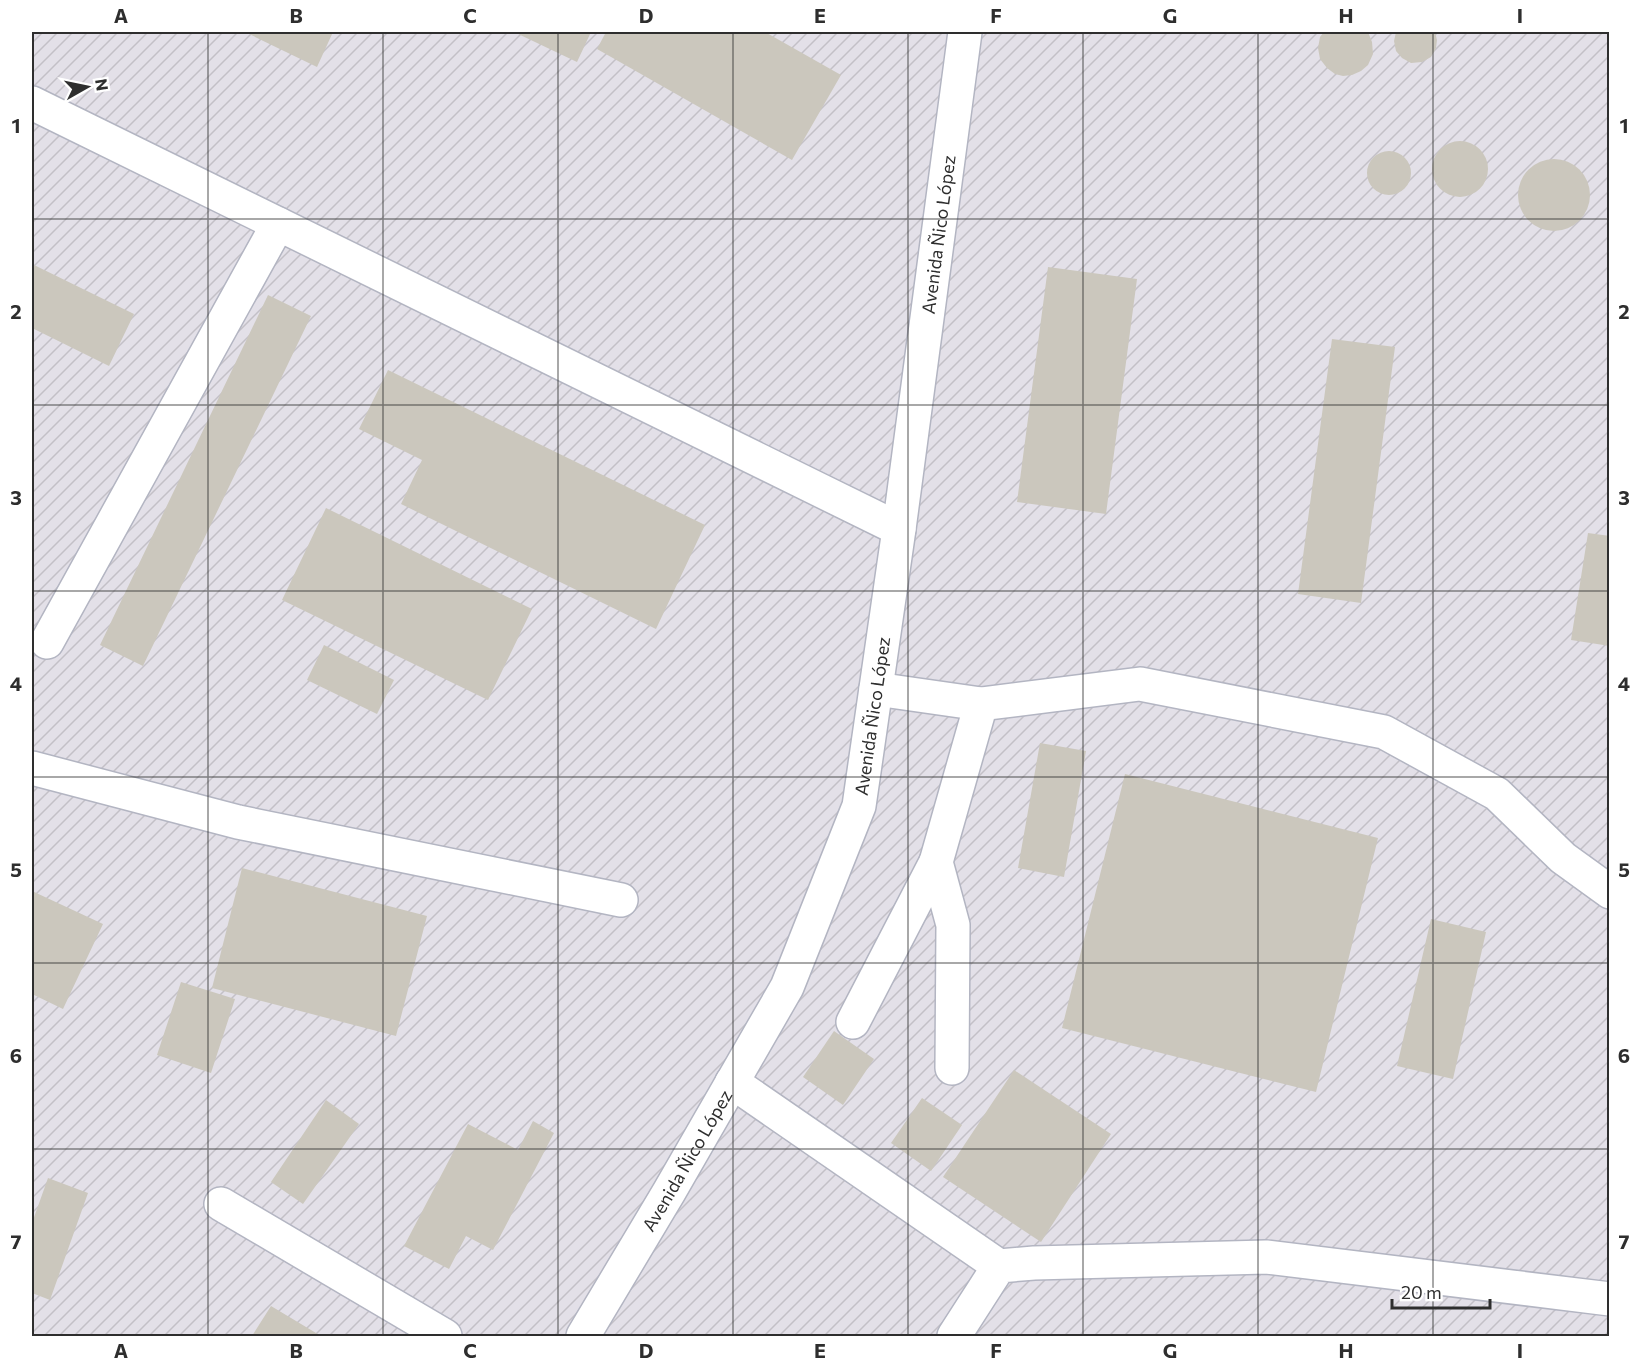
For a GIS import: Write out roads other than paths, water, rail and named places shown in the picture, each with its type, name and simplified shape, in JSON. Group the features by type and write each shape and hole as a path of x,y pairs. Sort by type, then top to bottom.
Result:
{"street":[{"name":"Avenida Ñico López","path":"583,1336 787,987 859,806 899,529 965,32"},
{"path":"32,103 899,529"},
{"path":"47,642 278,224"},
{"path":"876,689 981,704 1140,684 1384,732 1497,794 1563,858 1610,892"},
{"path":"853,1022 936,862 981,704"},
{"path":"32,768 238,822 621,900"},
{"path":"936,862 953,925 952,1068"},
{"path":"732,1082 999,1266 1034,1263 1266,1257 1610,1299"},
{"path":"221,1204 445,1336"},
{"path":"954,1336 999,1266"}]}
